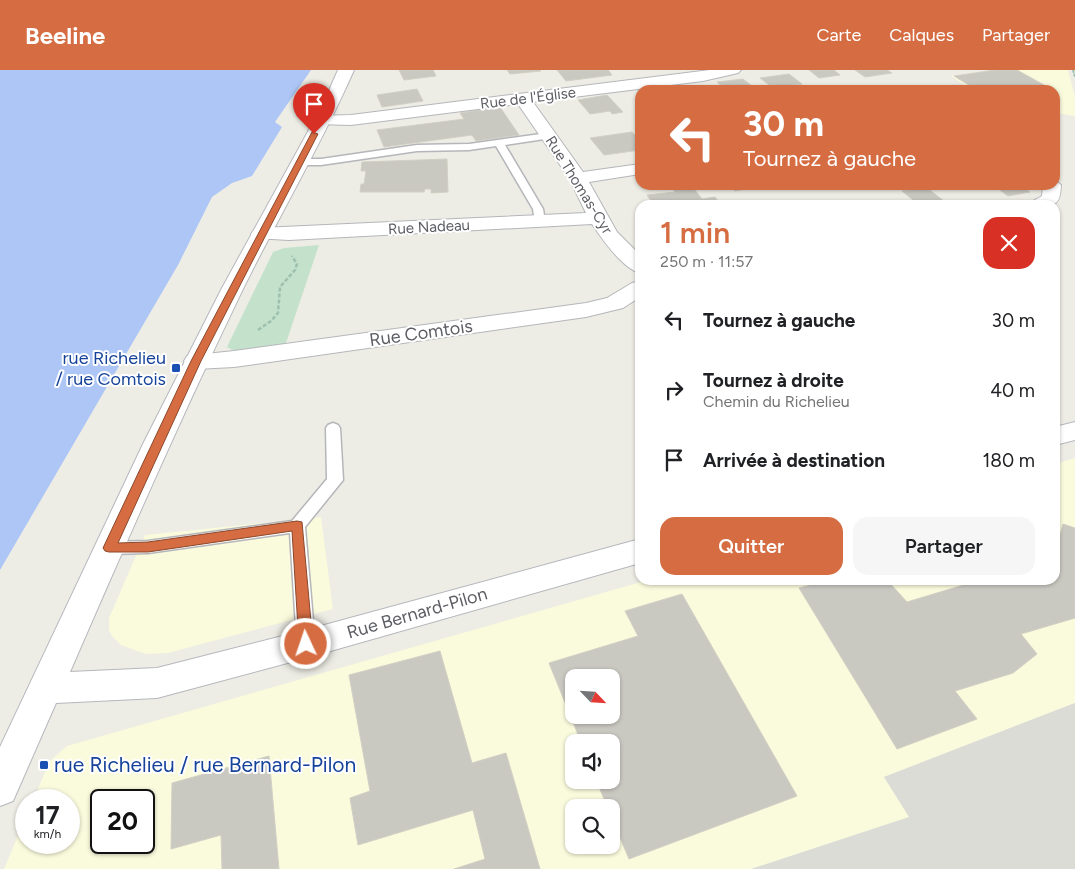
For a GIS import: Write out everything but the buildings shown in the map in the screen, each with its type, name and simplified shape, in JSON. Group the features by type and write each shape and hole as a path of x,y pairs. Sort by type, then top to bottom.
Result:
{"street":[{"path":"0,788 196,361 322,120 346,70"},
{"name":"Rue de l'Église","path":"322,120 350,120 523,99 703,76 733,70"},
{"name":"Rue Thomas-Cyr","path":"523,99 578,178 598,218 610,236 635,262"},
{"path":"578,178 635,170"},
{"name":"Rue Nadeau","path":"261,234 598,218"},
{"name":"Rue Comtois","path":"196,361 234,359 586,310 615,303 635,291"},
{"path":"1060,434 1075,430"},
{"name":"Rue Bernard-Pilon","path":"46,688 157,683 306,644 635,552"}],"lane":[{"path":"299,162 321,162 417,148 469,147 548,136"},
{"path":"499,143 538,209 540,222"},
{"path":"109,548 148,547 297,526 335,480 333,428"},
{"path":"297,526 306,644"}],"path":[{"path":"1073,70 1075,77"},
{"path":"255,332 271,321 278,312 280,307 280,287 295,270 296,264 292,257 261,234"}],"shaded area":[{"path":"995,70 1068,70 1075,97 1075,116 1060,114 1060,85 965,85 951,76"},
{"path":"319,245 285,346 236,352 227,347 273,252 284,248"},
{"path":"1075,458 1075,703 884,777 910,817 751,869 4,869 15,842 15,854 80,854 80,789 38,789 50,761 67,746 635,584 1060,585 1060,462"},
{"path":"321,517 333,609 168,653 146,654 121,645 112,636 109,630 109,618 145,535"},
{"path":"1075,703 1075,869 751,869 909,817 884,777"}],"water":[{"path":"0,70 311,70 275,122 282,127 252,176 232,183 212,197 178,265 0,570"}],"place":[{"name":"rue Richelieu / rue Comtois","path":"176,368"},
{"name":"rue Richelieu / rue Bernard-Pilon","path":"44,765"}],"route":[{"path":"306,644 297,526 148,547 109,548 156,444 232,288 314,134"}]}
